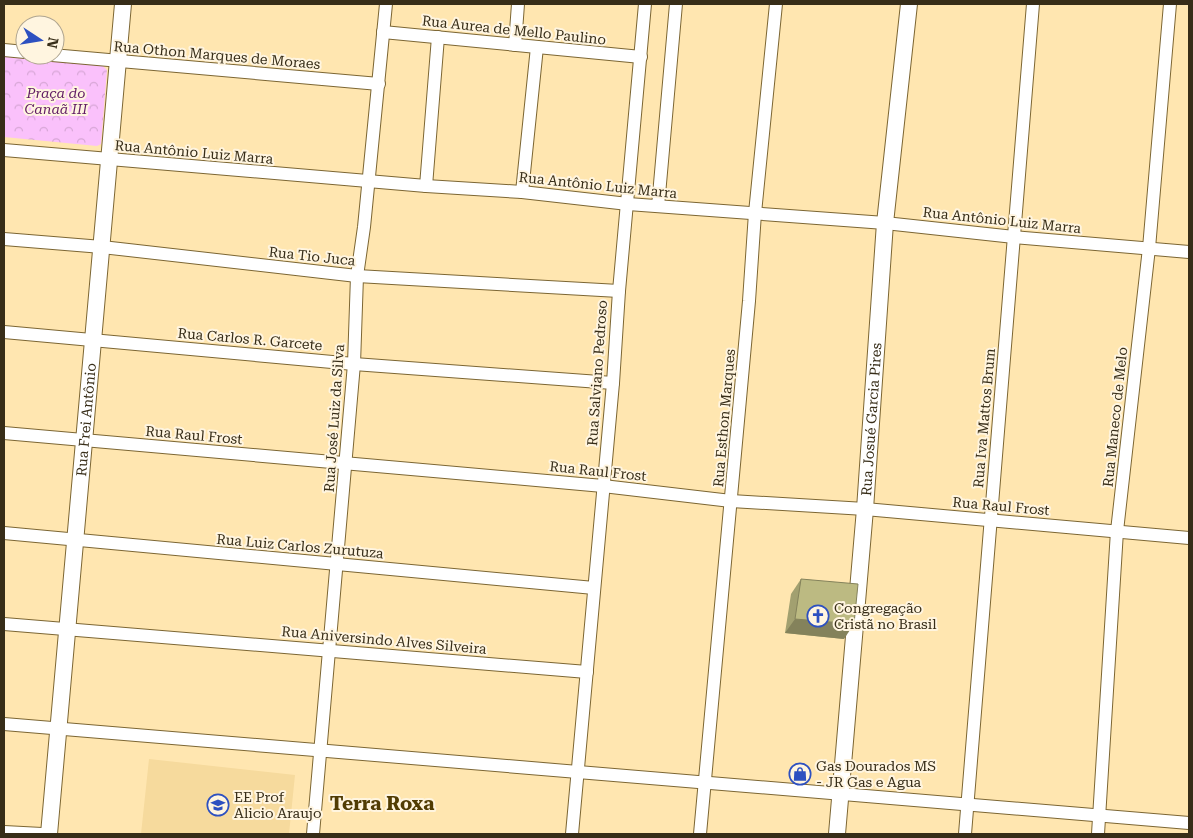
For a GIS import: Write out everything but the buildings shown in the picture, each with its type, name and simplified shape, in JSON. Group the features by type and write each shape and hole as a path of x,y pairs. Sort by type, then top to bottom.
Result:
{"street":[{"name":"Rua Frei Antônio","path":"49,834 124,4"},
{"name":"Rua José Luiz da Silva","path":"312,834 354,364 357,276 364,227 386,4"},
{"path":"515,45 518,4"},
{"name":"Rua Salviano Pedroso","path":"572,834 645,4"},
{"path":"658,206 676,4"},
{"name":"Rua Esthon Marques","path":"700,834 749,301 755,213 776,4"},
{"name":"Rua Josué Garcia Pires","path":"837,834 865,509 885,223 909,4"},
{"name":"Rua Iva Mattos Brum","path":"965,834 1033,4"},
{"name":"Rua Maneco de Melo","path":"1098,834 1117,531 1149,248 1170,4"},
{"name":"Rua Aurea de Mello Paulino","path":"383,32 641,57"},
{"path":"426,186 438,37"},
{"path":"522,192 537,47"},
{"name":"Rua Othon Marques de Moraes","path":"65,56 379,84"},
{"name":"Rua Antônio Luiz Marra","path":"4,150 367,182 522,192 628,204 885,223 1014,237 1189,252"},
{"name":"Rua Tio Juca","path":"4,239 102,247 357,276 619,291"},
{"name":"Rua Carlos R. Garcete","path":"4,332 354,364 613,383"},
{"name":"Rua Raul Frost","path":"4,433 603,486 731,501 865,509 1189,538"},
{"name":"Rua Luiz Carlos Zurutuza","path":"4,533 594,588"},
{"name":"Rua Aniversindo Alves Silveira","path":"4,624 587,672"},
{"path":"4,724 1189,823"},
{"path":"4,832 42,834"}],"shaded area":[{"name":"EE Prof Alicio Araujo","path":"149,759 295,775 289,834 141,834"}],"green space":[{"name":"Praça do Canaã III","path":"4,54 15,55 15,65 65,65 65,61 103,66 107,70 101,144 97,146 4,137"}],"place":[{"name":"Congregação Cristã no Brasil","path":"818,616"},
{"name":"Gas Dourados MS - JR Gas e Agua","path":"800,774"},
{"name":"EE Prof Alicio Araujo","path":"218,805"}],"district":[{"name":"Terra Roxa","path":"382,803"}]}
